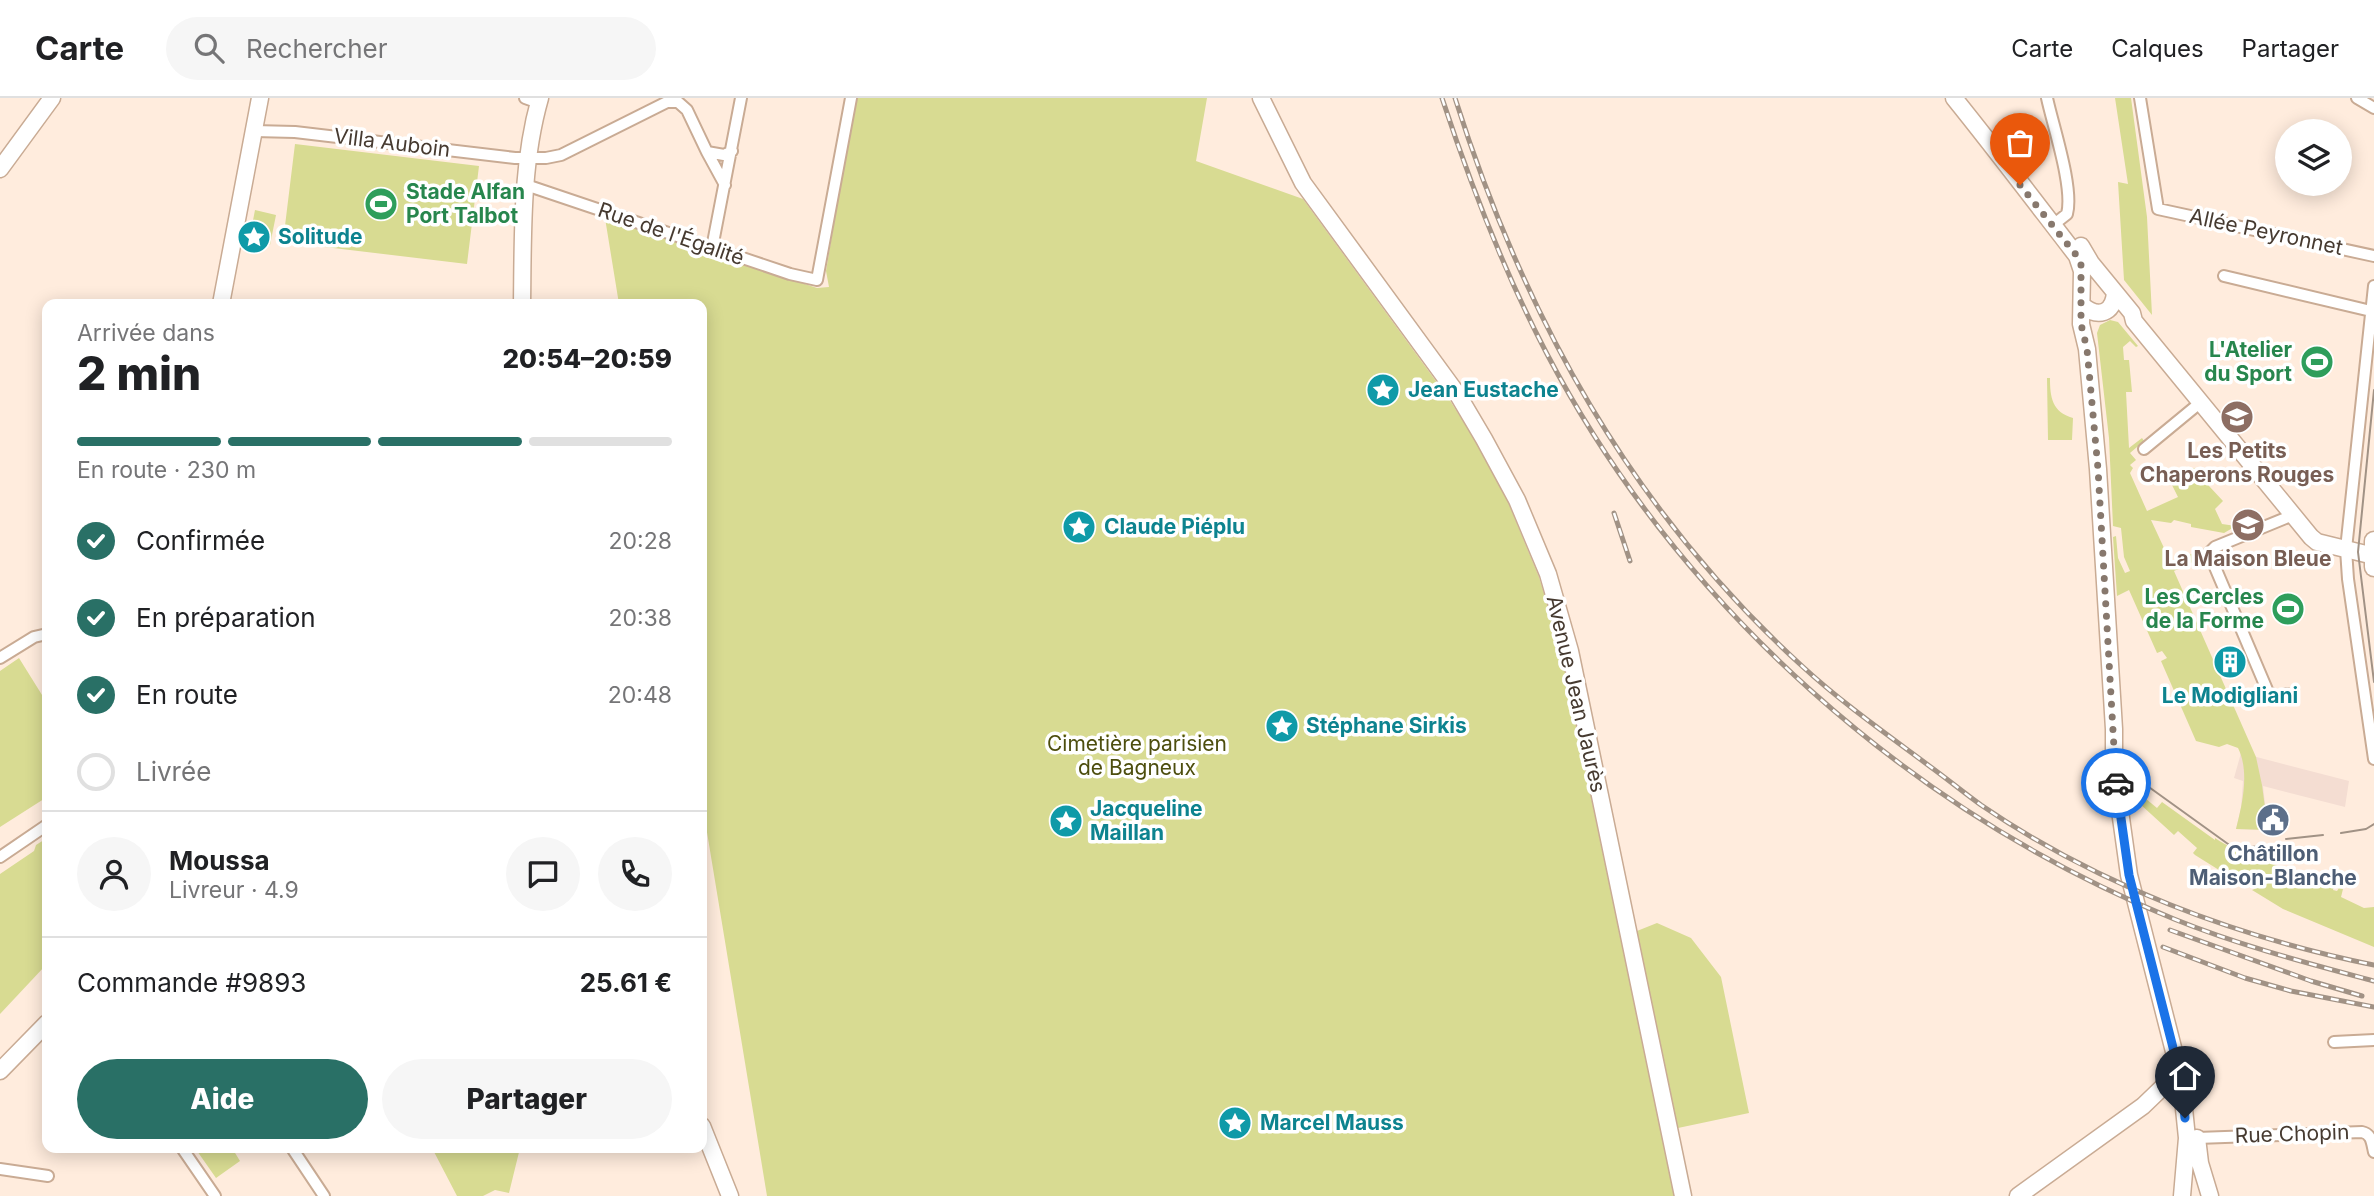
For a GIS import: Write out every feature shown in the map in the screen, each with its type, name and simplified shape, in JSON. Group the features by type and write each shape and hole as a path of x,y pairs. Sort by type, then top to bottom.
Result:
{"main road":[{"path":"2374,541 2374,567"}],"street":[{"path":"0,169 52,98"},
{"path":"221,299 260,98"},
{"path":"712,248 741,98"},
{"name":"Rue de l'Égalité","path":"526,185 790,274 817,280 834,202 851,98"},
{"name":"Avenue Jean Jaurès","path":"1261,98 1303,183 1458,395 1485,439 1517,500 1548,574 1570,652 1683,1196"},
{"path":"1954,98 2057,220 2132,313 2134,321 2311,537 2318,542 2374,556"},
{"path":"2047,98 2068,202 2067,214 2057,220"},
{"name":"Allée Peyronnet","path":"2140,98 2158,209 2374,256"},
{"path":"2357,98 2374,108"},
{"path":"522,299 526,185 535,100"},
{"name":"Villa Auboin","path":"253,131 295,132 515,158 546,158 561,155 667,102 678,102 687,110 725,185"},
{"path":"707,152 724,155 733,150"},
{"path":"2057,220 2080,261 2081,324 2087,349 2098,469 2114,768 2129,875 2151,970 2181,1079 2187,1138 2182,1195"},
{"path":"2082,280 2087,275 2100,274"},
{"path":"2224,276 2371,311"},
{"path":"2374,286 2346,549 2374,759"},
{"path":"2087,349 2091,326 2113,303 2115,293"},
{"path":"2082,306 2134,321"},
{"path":"2144,449 2201,402"},
{"path":"2287,694 2277,697 2268,692 2208,553 2215,547 2293,515"},
{"path":"0,658 34,637 42,635"},
{"path":"0,858 42,829"},
{"path":"0,1070 42,1029"},
{"path":"28,1042 42,1039"},
{"path":"2334,1042 2374,1040"},
{"path":"2018,1196 2143,1105 2169,1081 2176,1059"},
{"path":"2143,1105 2169,1095 2183,1099"},
{"name":"Rue Chopin","path":"2197,1138 2362,1132 2367,1133 2371,1139 2374,1153"},
{"path":"707,1138 730,1196"},
{"path":"2197,1138 2200,1163 2210,1196"},
{"path":"185,1153 215,1196"},
{"path":"295,1153 324,1196"},
{"path":"706,1153 722,1196"},
{"path":"2182,1195 2200,1163"},
{"path":"0,1169 48,1176"}],"shaded area":[{"path":"2241,753 2349,781 2345,807 2263,786 2268,830 2236,829 2243,781 2234,778"}],"green space":[{"name":"Cimetière parisien de Bagneux","path":"855,98 1207,98 1196,161 1303,199 1449,399 1477,443 1508,502 1539,577 1558,638 1674,1196 767,1196 707,832 707,299 618,299 605,218 817,288 829,287 826,271"},
{"path":"2115,98 2131,98 2147,217 2152,315 2124,280 2118,182 2128,184"},
{"name":"Stade Alfan Port Talbot","path":"295,144 479,166 467,264 283,242"},
{"path":"255,210 276,215 270,245 249,241"},
{"path":"2110,320 2118,322 2138,346 2130,341 2123,347 2124,360 2129,360 2132,392 2126,392 2129,448 2142,438 2144,441 2130,453 2136,460 2130,465 2133,468 2130,473 2147,511 2178,497 2171,483 2188,468 2202,469 2209,486 2223,501 2215,509 2222,524 2236,526 2224,533 2191,527 2191,524 2174,520 2171,523 2151,520 2171,563 2198,551 2201,558 2174,571 2256,757 2268,830 2236,829 2244,778 2242,757 2238,748 2227,744 2219,747 2196,741 2161,661 2167,658 2162,651 2157,653 2129,590 2117,596 2113,537 2116,536 2118,558 2125,573 2130,571 2124,557 2121,528 2113,526 2109,438 2097,333 2100,325"},
{"path":"2047,378 2050,378 2056,408 2073,418 2072,440 2048,440"},
{"path":"19,658 42,695 42,800 0,827 0,671"},
{"path":"2134,789 2157,808 2162,802 2215,840 2235,848 2257,850 2258,856 2270,855 2272,864 2334,886 2333,890 2343,889 2341,897 2364,908 2374,907 2374,947 2283,909 2252,890 2273,881 2260,873 2243,885 2195,855 2193,853 2197,848 2178,831 2174,835 2129,794"},
{"path":"42,841 42,969 0,1014 0,874 34,851 36,845"},
{"path":"1657,923 1691,938 1721,977 1749,1113 1678,1128 1637,931"},
{"path":"198,1153 235,1153 240,1161 216,1178"},
{"path":"435,1153 519,1153 509,1193 495,1190 483,1196 457,1196"}],"tram line":[{"path":"2374,390 2358,552 2374,682"},
{"path":"2128,772 2228,844 2242,848 2269,845"},
{"path":"2341,833 2366,829 2374,824"},
{"path":"2286,839 2323,835"}],"railway":[{"path":"1442,98 1477,196 1517,292 1547,354 1601,446 1664,534 1734,615 1811,691 1895,759 1983,821 2077,874 2198,928 2273,953 2374,981"},
{"path":"1455,98 1514,257 1550,332 1590,405 1635,475 1685,542 1741,606 1802,666 1848,705 1981,805 2072,860 2120,883 2220,923 2322,953 2374,965"},
{"path":"1614,513 1630,561"},
{"path":"2170,930 2311,981 2362,996"},
{"path":"2163,947 2245,978 2291,991 2374,1007"}],"way so far":[{"path":"2020,185 2077,256 2081,265 2081,324 2087,349 2098,469 2116,783"}],"place":[{"name":"Stade Alfan Port Talbot","path":"381,204"},
{"name":"Solitude","path":"254,237"},
{"name":"L'Atelier du Sport","path":"2317,362"},
{"name":"Jean Eustache","path":"1383,390"},
{"name":"Les Petits Chaperons Rouges","path":"2237,417"},
{"name":"La Maison Bleue","path":"2248,525"},
{"name":"Claude Piéplu","path":"1079,527"},
{"name":"Les Cercles de la Forme","path":"2288,609"},
{"name":"Le Modigliani","path":"2230,662"},
{"name":"Stéphane Sirkis","path":"1282,726"},
{"name":"Châtillon Maison-Blanche","path":"2273,820"},
{"name":"Jacqueline Maillan","path":"1066,821"},
{"name":"Marcel Mauss","path":"1235,1123"}],"route":[{"path":"2116,783 2129,875 2181,1079 2185,1118"}]}
